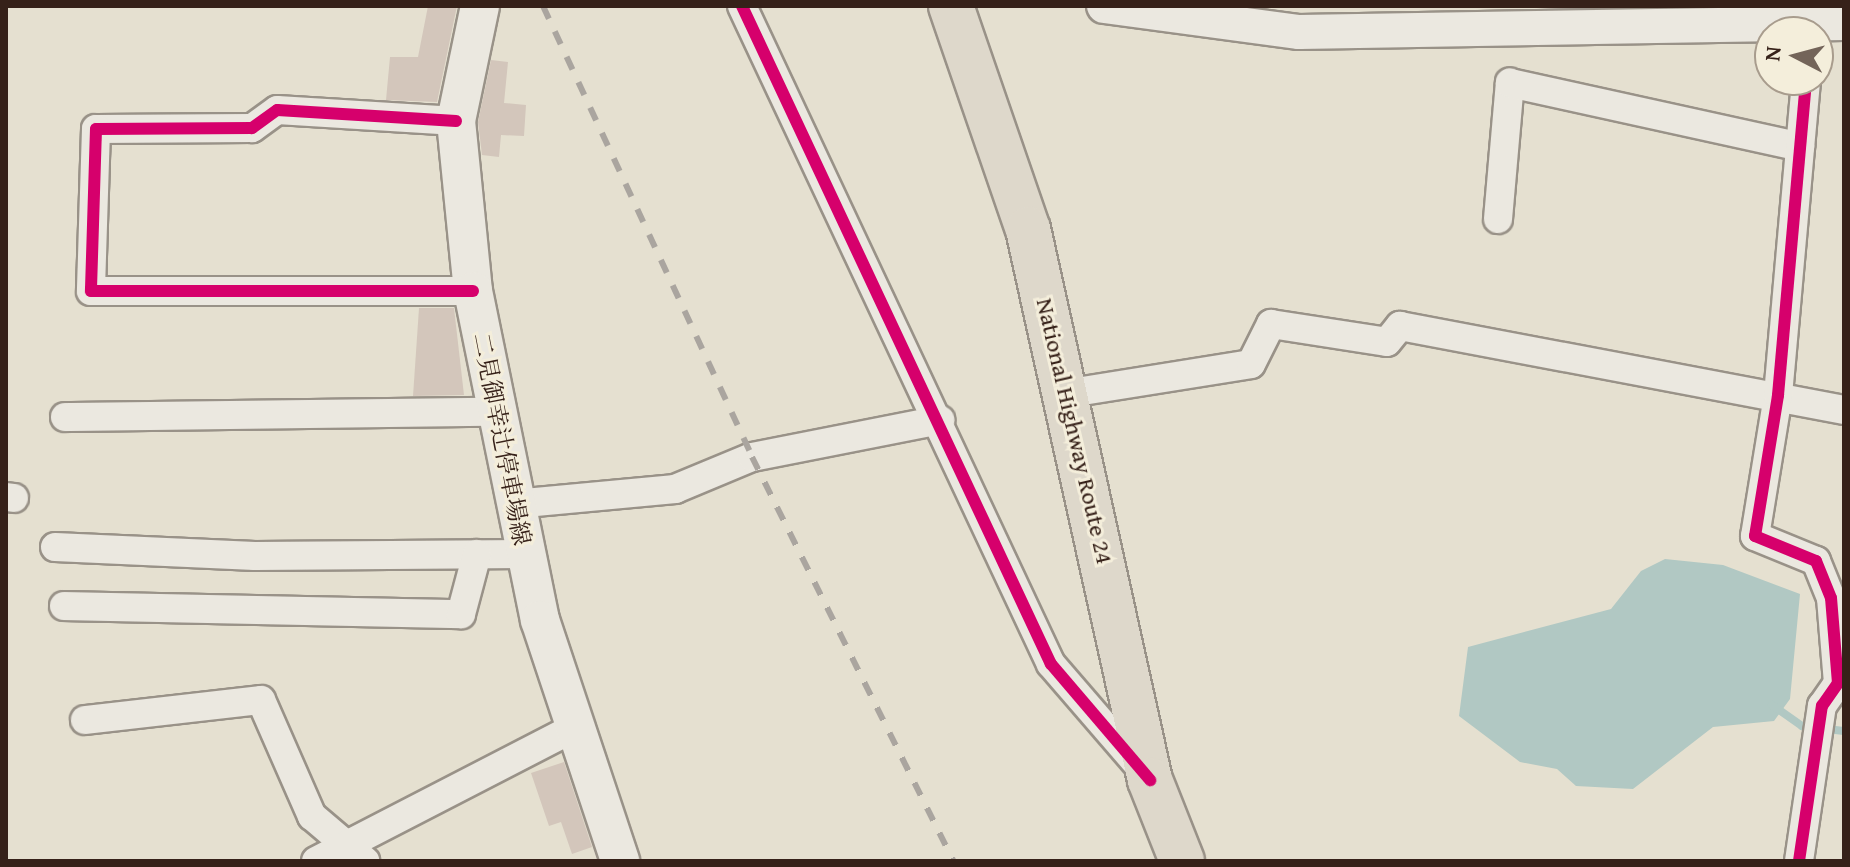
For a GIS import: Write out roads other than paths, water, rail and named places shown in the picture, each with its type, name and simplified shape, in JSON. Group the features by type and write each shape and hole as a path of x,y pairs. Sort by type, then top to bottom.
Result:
{"highway":[{"name":"National Highway Route 24","path":"951,6 1028,229 1070,393 1150,780 1182,861"}],"main road":[{"name":"二見御幸辻停車場線","path":"480,6 456,121 473,291 494,412 525,554 574,728 620,861"}],"street":[{"path":"742,6 940,420 1051,664 1150,780"},
{"path":"1104,6 1299,32 1492,18 1754,27"},
{"path":"1498,219 1510,83 1800,147"},
{"path":"1799,861 1822,706 1838,683 1826,586 1816,561 1755,536 1778,395 1805,96"},
{"path":"456,121 277,110 252,128 96,129 91,291 473,291"},
{"path":"1070,393 1251,364 1271,324 1387,342 1400,326 1778,395 1844,410"},
{"path":"65,417 494,412"},
{"path":"514,504 675,489 752,457 940,420"},
{"path":"55,547 525,554"},
{"path":"64,606 461,614 477,554"},
{"path":"85,720 261,700 312,816 355,852"},
{"path":"316,861 355,852 574,728"}],"water":[{"path":"1665,559 1723,565 1800,594 1790,699 1774,721 1713,727 1633,789 1576,786 1557,769 1520,762 1459,716 1468,647 1611,609 1641,571"}],"waterway":[{"path":"1772,705 1802,726 1844,731"}],"railway":[{"path":"543,6 752,457 953,861"}]}
